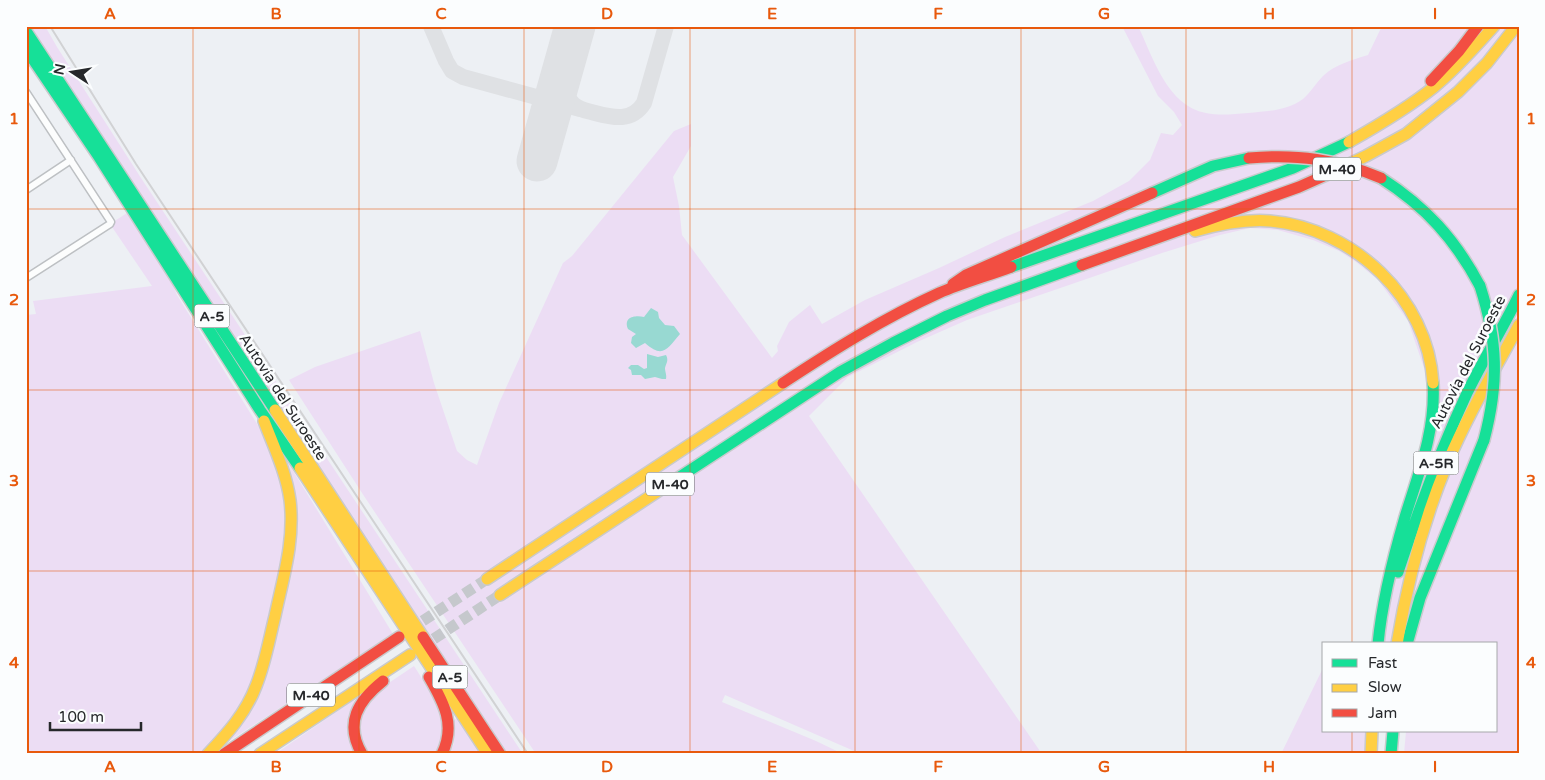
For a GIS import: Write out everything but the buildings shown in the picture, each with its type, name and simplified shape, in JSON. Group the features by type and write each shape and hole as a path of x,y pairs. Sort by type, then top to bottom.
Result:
{"highway":[{"path":"1413,104 1478,26"},
{"name":"M-40","path":"487,579 822,357 869,329 940,293 1293,168 1338,148 1384,123 1413,104 1465,59 1494,26"},
{"name":"M-40","path":"500,596 840,372 939,319 984,300 1299,187 1366,156 1406,134 1464,86 1487,63 1516,26"},
{"name":"Autovía del Suroeste","path":"26,31 500,754"},
{"name":"Autovía del Suroeste","path":"26,49 99,157 260,410 488,754"},
{"path":"940,293 966,275 1166,186 1213,166 1249,158 1280,155 1308,156 1348,165 1381,178 1417,202 1438,222 1463,254 1480,286 1492,325 1496,370 1491,416 1484,440 1428,579 1410,629 1407,642"},
{"path":"1119,251 1155,245 1200,229 1236,222 1282,222 1310,229 1332,238 1358,253 1380,271 1398,291 1413,315 1423,337 1431,364 1435,393 1433,425 1426,457 1390,571 1378,642"},
{"name":"Autovía del Suroeste","path":"1383,642 1397,573 1437,460 1461,405 1519,294"},
{"name":"Autovía del Suroeste","path":"1397,642 1404,600 1424,524 1447,464 1472,408 1519,325"},
{"path":"208,754 241,716 256,687 266,654 289,553 292,528 285,474 260,410"},
{"path":"349,543 349,551 422,664 440,696 449,723 449,733 442,754"},
{"name":"M-40","path":"224,754 399,637"},
{"name":"M-40","path":"260,754 410,655 388,677 372,689 359,705 355,714 354,730 356,746 362,754"},
{"path":"1371,754 1372,732"},
{"path":"1388,732 1389,754"},
{"path":"1389,754 1393,732"}],"street":[{"path":"26,278 110,224 71,160 28,96"},
{"path":"26,190 71,160"}],"shaded area":[{"path":"30,26 45,26 141,178 523,754 506,754"},
{"path":"1122,26 1138,26 1163,78 1171,91 1181,101 1192,109 1222,115 1270,111 1297,103 1333,68 1368,55 1382,26 1519,26 1519,754 1404,754 1406,732 1498,732 1498,642 1374,642 1421,457 1427,426 1429,394 1426,374 1408,321 1378,280 1339,251 1313,240 1278,230 1250,228 1162,253 967,320 917,342 848,377 809,416 1042,754 861,754 725,695 722,702 843,754 536,754 289,380 315,367 420,331 434,383 457,451 467,460 477,465 499,403 563,263 572,256 674,131 691,124 691,146 673,177 682,235 772,358 778,351 777,346 789,322 810,305 822,324 865,300 1005,237 1093,201 1129,181 1150,160 1161,133 1173,135 1182,125 1174,112 1158,96"},
{"path":"127,213 170,278 177,295 264,435 280,470 286,505 285,549 256,672 248,693 238,713 213,744 201,754 26,754 26,315 36,314 33,301 152,286 110,224"},
{"path":"651,308 658,312 659,318 665,325 674,326 680,334 668,348 661,351 651,348 645,343 636,348 631,343 632,337 636,334 628,329 628,319 637,316 644,317"},
{"path":"647,354 658,357 666,355 666,379 655,377 645,379 641,375 632,375 631,370 628,368 631,365 638,365 644,369 647,368"},
{"path":"273,438 393,634 223,745 258,694 269,668 285,602 296,534 289,472"},
{"path":"414,666 445,721 444,734 439,747 434,754 368,754 360,738 358,724 361,712 377,692"},
{"path":"1322,670 1322,732 1366,732 1365,754 1281,754"},
{"path":"355,699 348,726 354,754 275,754"},
{"path":"457,718 481,754 448,754 454,744 454,720"}],"taxiway":[{"path":"431,26 452,71 463,77 580,109"},
{"path":"562,73 566,94 576,107 602,115 628,116 639,109 644,103 666,26"}],"runway":[{"path":"537,161 575,26"}],"tunnel":[{"path":"409,630 487,579"},
{"path":"420,648 500,595"}],"railway":[{"path":"50,26 136,164 528,754"}],"traffic: fast":[{"path":"26,31 275,410"},
{"path":"26,49 99,157 260,410 300,468"},
{"path":"1011,267 1293,168 1349,142"},
{"path":"1152,193 1213,166 1249,158"},
{"path":"1381,178 1412,200 1438,225 1460,253 1480,286"},
{"path":"675,480 840,372 893,343 947,316 985,300 1082,265"},
{"path":"1480,286 1490,326 1494,363 1492,400 1484,440"},
{"path":"1398,572 1413,526 1457,415 1519,295"},
{"path":"1378,642 1382,612 1392,564 1429,434 1432,417 1433,383"},
{"path":"1408,642 1420,598 1484,440"},
{"path":"1391,754 1393,732"}],"traffic: slow":[{"path":"1349,142 1424,95 1458,65 1494,26"},
{"path":"1328,174 1406,134 1458,92 1487,63 1516,26"},
{"path":"1195,231 1232,223 1270,221 1301,226 1330,237 1357,253 1381,273 1401,296 1417,323 1428,352 1433,383"},
{"path":"1397,642 1417,553 1438,486 1463,428 1519,325"},
{"path":"487,579 783,383"},
{"path":"275,410 423,637"},
{"path":"208,754 229,731 247,705 256,686 267,652 290,544 291,515 288,490 283,470 264,421"},
{"path":"300,468 488,754"},
{"path":"500,595 675,480"},
{"path":"260,754 410,655"},
{"path":"1371,754 1372,732"}],"traffic: jam":[{"path":"1431,81 1459,51 1478,26"},
{"path":"1249,158 1284,157 1316,159 1348,166 1381,178"},
{"path":"1082,265 1299,187 1328,174"},
{"path":"953,284 966,275 1152,193"},
{"path":"783,383 898,313 948,289 1011,267"},
{"path":"224,754 399,637"},
{"path":"423,637 500,754"},
{"path":"429,677 443,705 448,724 448,733 442,754"},
{"path":"362,754 354,732 356,713 367,696 383,681"}]}
